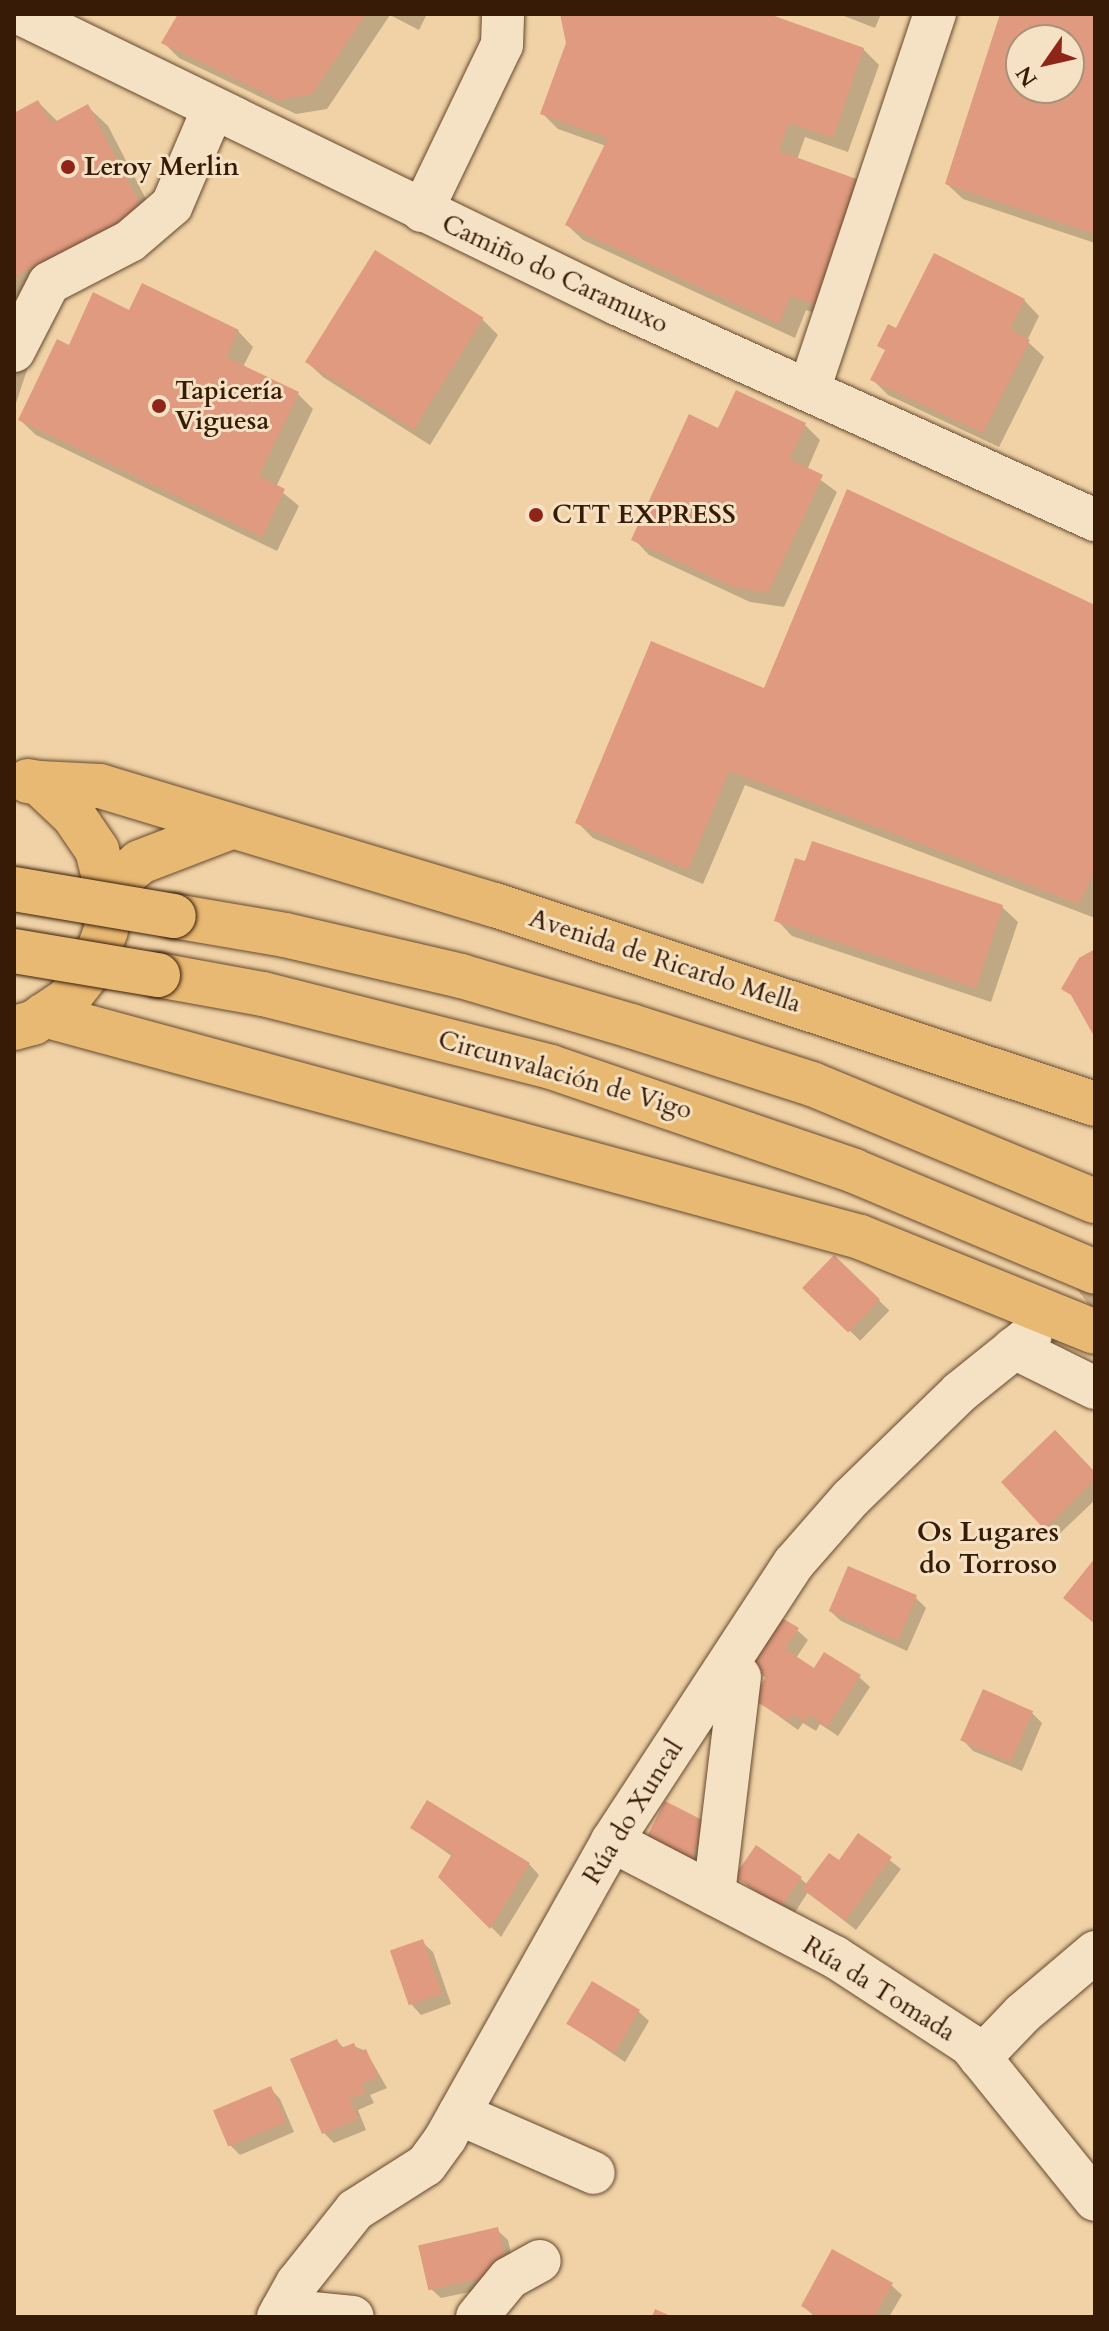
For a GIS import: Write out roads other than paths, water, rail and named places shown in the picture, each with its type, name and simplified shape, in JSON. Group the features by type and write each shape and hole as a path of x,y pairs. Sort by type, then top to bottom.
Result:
{"main road":[{"name":"Avenida de Ricardo Mella","path":"27,781 100,786 495,905 1095,1104"},
{"path":"27,781 74,816 97,850 107,890 106,930 92,968 67,1000 29,1022"},
{"path":"107,890 140,862 231,827"},
{"path":"14,889 285,935 461,976 812,1084 1095,1201"},
{"name":"Circunvalación de Vigo","path":"14,951 292,1001 551,1067 854,1171 1095,1272"},
{"path":"29,1022 860,1237 1095,1332"}],"street":[{"path":"14,22 18,14"},
{"name":"Camiño do Caramuxo","path":"18,14 422,211 1095,520"},
{"path":"422,211 502,45 503,14"},
{"path":"809,390 935,14"},
{"path":"14,351 49,283 130,241 172,205 212,111"},
{"name":"Rúa do Xuncal","path":"280,2314 355,2210 426,2165 459,2114 612,1841 794,1563 895,1456 1023,1342 1095,1388"},
{"path":"714,1894 740,1677"},
{"name":"Rúa da Tomada","path":"612,1841 835,1957 970,2045 1095,2200"},
{"path":"980,2058 1022,2014 1095,1952"},
{"path":"459,2114 594,2173"},
{"path":"477,2317 509,2278 540,2261"},
{"path":"280,2314 353,2317"}],"tunnel":[{"path":"1032,1334 1095,1287"}],"place":[{"name":"Leroy Merlin","path":"68,167"},
{"name":"Tapicería Viguesa","path":"159,406"},
{"name":"CTT EXPRESS","path":"536,515"}],"district":[{"name":"Os Lugares do Torroso","path":"988,1548"}]}
